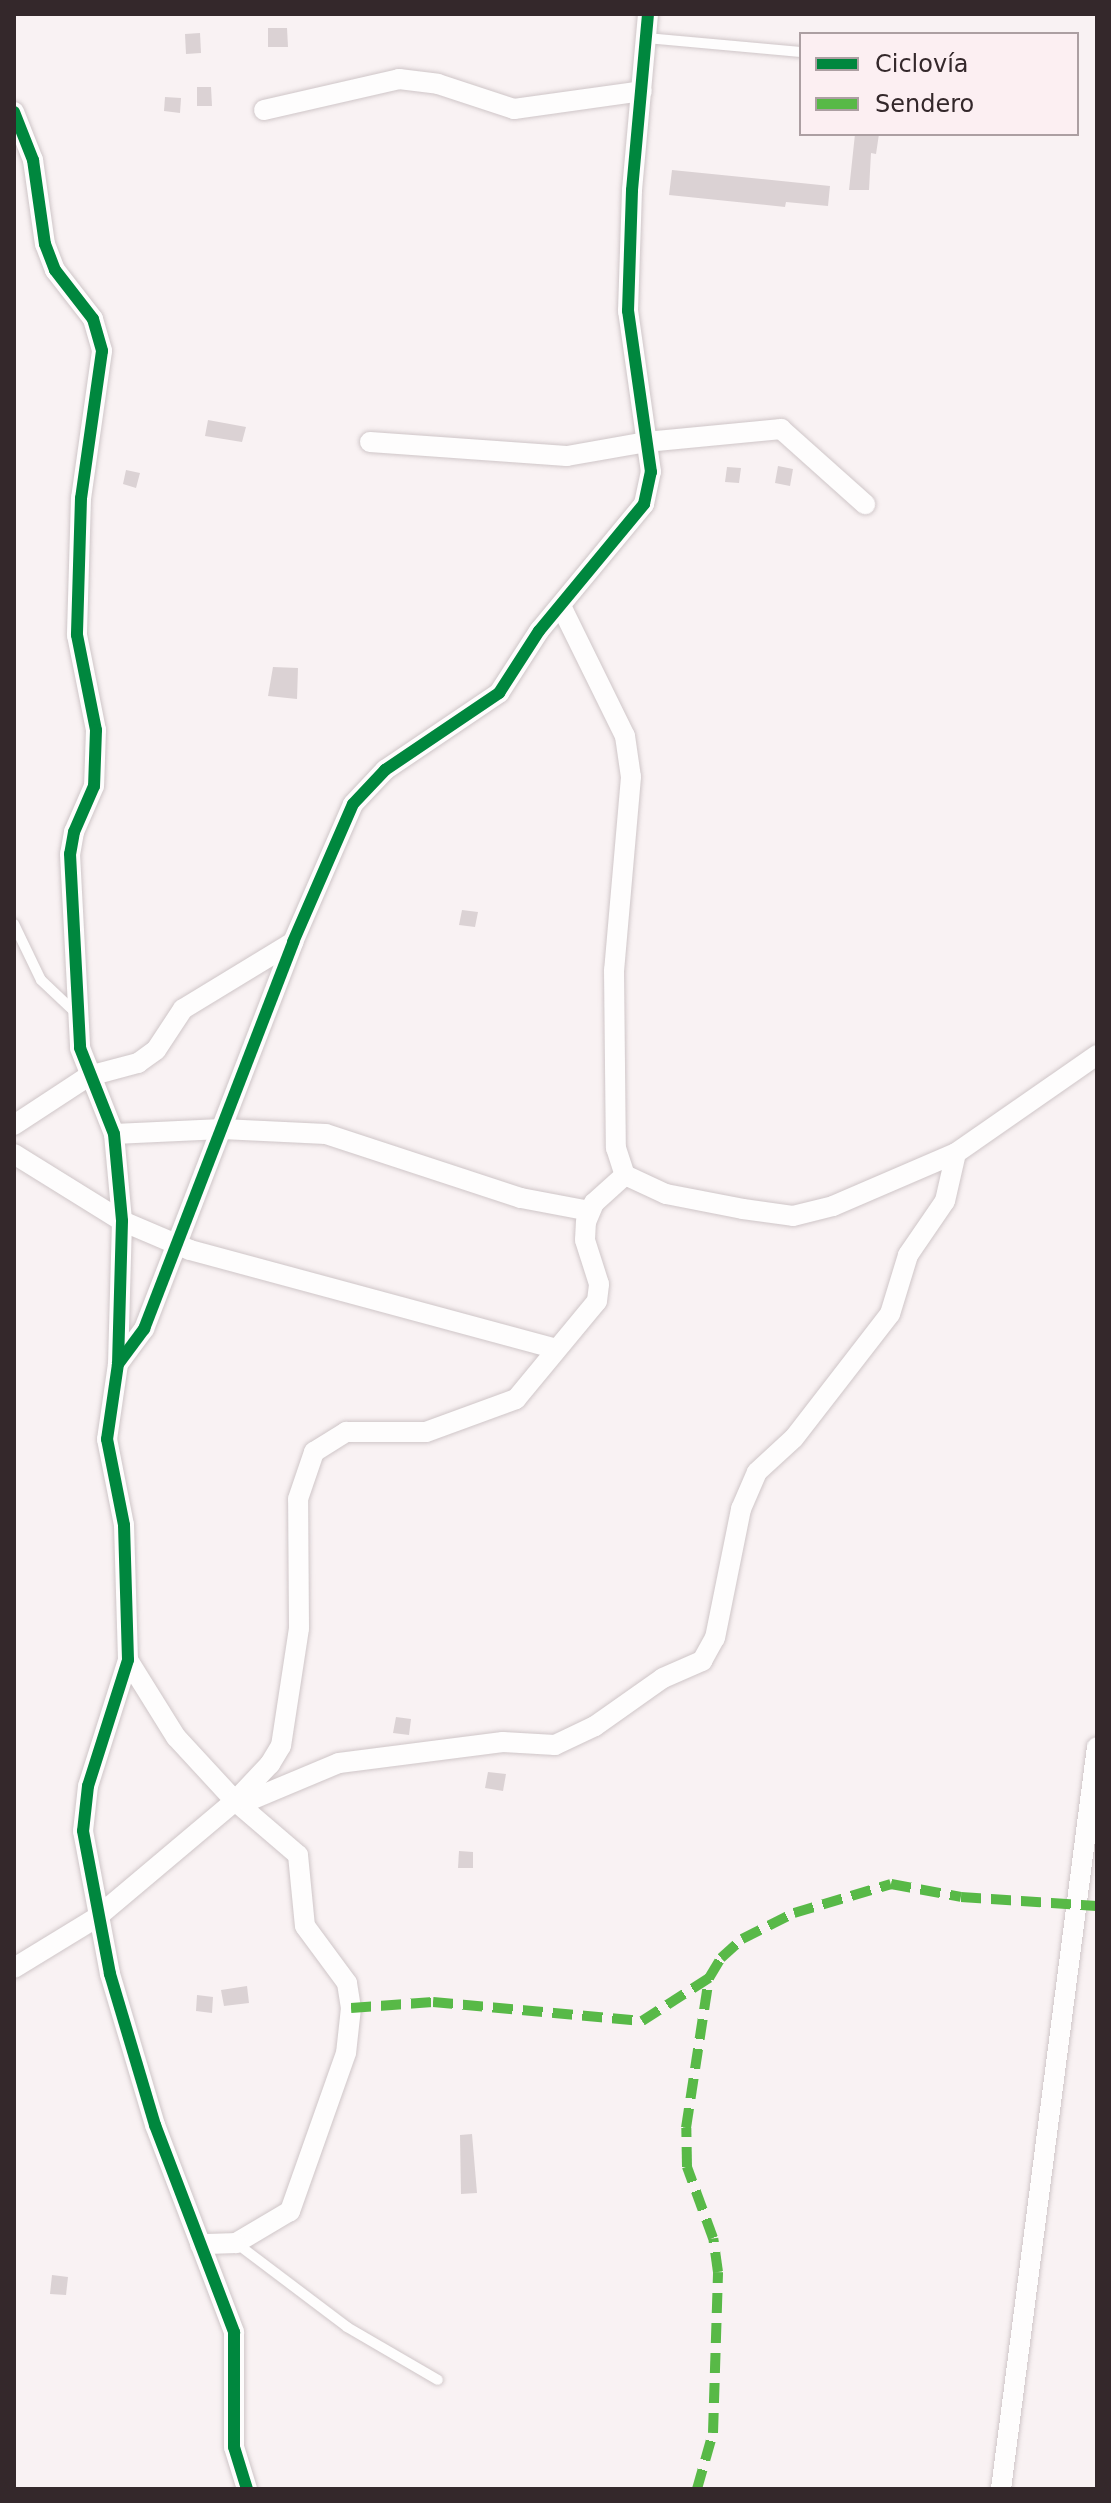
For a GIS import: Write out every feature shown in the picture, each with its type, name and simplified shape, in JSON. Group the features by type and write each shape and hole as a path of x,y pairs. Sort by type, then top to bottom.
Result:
{"street":[{"path":"118,1364 144,1329 336,836 366,786 435,733 489,703 561,606 644,504 651,472 628,311 648,14"},
{"path":"264,110 399,79 438,84 514,109 642,91"},
{"path":"14,112 33,160 45,244 55,270 101,336 81,498 77,635 94,716 96,757 92,798 74,832 70,854 80,1048 114,1134 122,1221 118,1364 107,1439 124,1525 128,1660 88,1786 85,1816 96,1918 155,2125 234,2332 234,2447 247,2489"},
{"path":"370,442 567,456 646,442 781,429 865,504"},
{"path":"561,606 625,736 631,777 614,970 616,1148 625,1175 666,1194 793,1216 882,1189 956,1153 1097,1055"},
{"path":"14,1125 89,1076 138,1063 156,1050 183,1009 293,942"},
{"path":"114,1134 222,1129 354,1139 521,1198 590,1211"},
{"path":"238,1803 339,1763 503,1742 555,1745 595,1726 663,1678 702,1661 715,1638 741,1509 757,1472 794,1438 890,1314 908,1255 945,1201 956,1153"},
{"path":"14,1154 122,1221 177,1245 556,1349"},
{"path":"14,1968 96,1918 238,1803 281,1746 299,1628 298,1499 314,1452 346,1432 426,1432 508,1404 597,1301 596,1269 585,1240 590,1211 625,1175"},
{"path":"128,1660 176,1737 238,1803 298,1855 305,1926 347,1983 351,2008 346,2053 290,2211 236,2243 200,2244"},
{"path":"1001,2489 1097,1747"}],"lane":[{"path":"646,38 799,52"},
{"path":"14,924 41,980 78,1016"},
{"path":"236,2243 347,2327 438,2380"}],"building":[{"path":"268,28 287,28 288,47 268,47"},
{"path":"200,33 201,53 186,54 185,34"},
{"path":"197,87 211,87 212,106 197,106"},
{"path":"165,97 181,98 180,113 164,111"},
{"path":"855,136 879,136 876,154 871,153 869,190 849,190"},
{"path":"672,170 830,186 828,206 786,202 785,207 669,195"},
{"path":"208,420 246,427 242,442 205,436"},
{"path":"778,466 793,469 790,486 775,483"},
{"path":"727,467 741,468 739,483 725,482"},
{"path":"126,470 140,473 136,488 123,484"},
{"path":"273,667 298,668 297,699 268,696"},
{"path":"462,910 478,912 475,927 459,925"},
{"path":"396,1717 411,1719 409,1735 393,1733"},
{"path":"488,1772 506,1774 503,1791 485,1788"},
{"path":"459,1851 473,1852 473,1868 458,1868"},
{"path":"247,1986 249,2003 224,2006 221,1990"},
{"path":"197,1995 213,1997 212,2013 196,2011"},
{"path":"472,2134 477,2193 461,2194 460,2135"},
{"path":"52,2275 68,2277 66,2295 50,2294"}],"marked path":[{"path":"697,2489 713,2433 718,2272 713,2238 687,2167 686,2128 709,1978 721,1958 742,1939 794,1913 891,1884 961,1897 1097,1906"},
{"path":"351,2008 433,2002 642,2021 709,1978"}],"cycle path":[{"path":"118,1364 144,1329 293,942 353,804 385,770 499,693 539,631 644,504 651,472 628,311 632,190 648,14"},
{"path":"14,112 33,160 45,244 55,270 93,319 102,351 81,498 77,635 96,730 94,786 74,832 70,854 80,1048 114,1134 122,1221 118,1364 107,1439 124,1525 128,1660 88,1786 83,1831 110,1974 155,2125 234,2332 234,2447 247,2489"}]}
